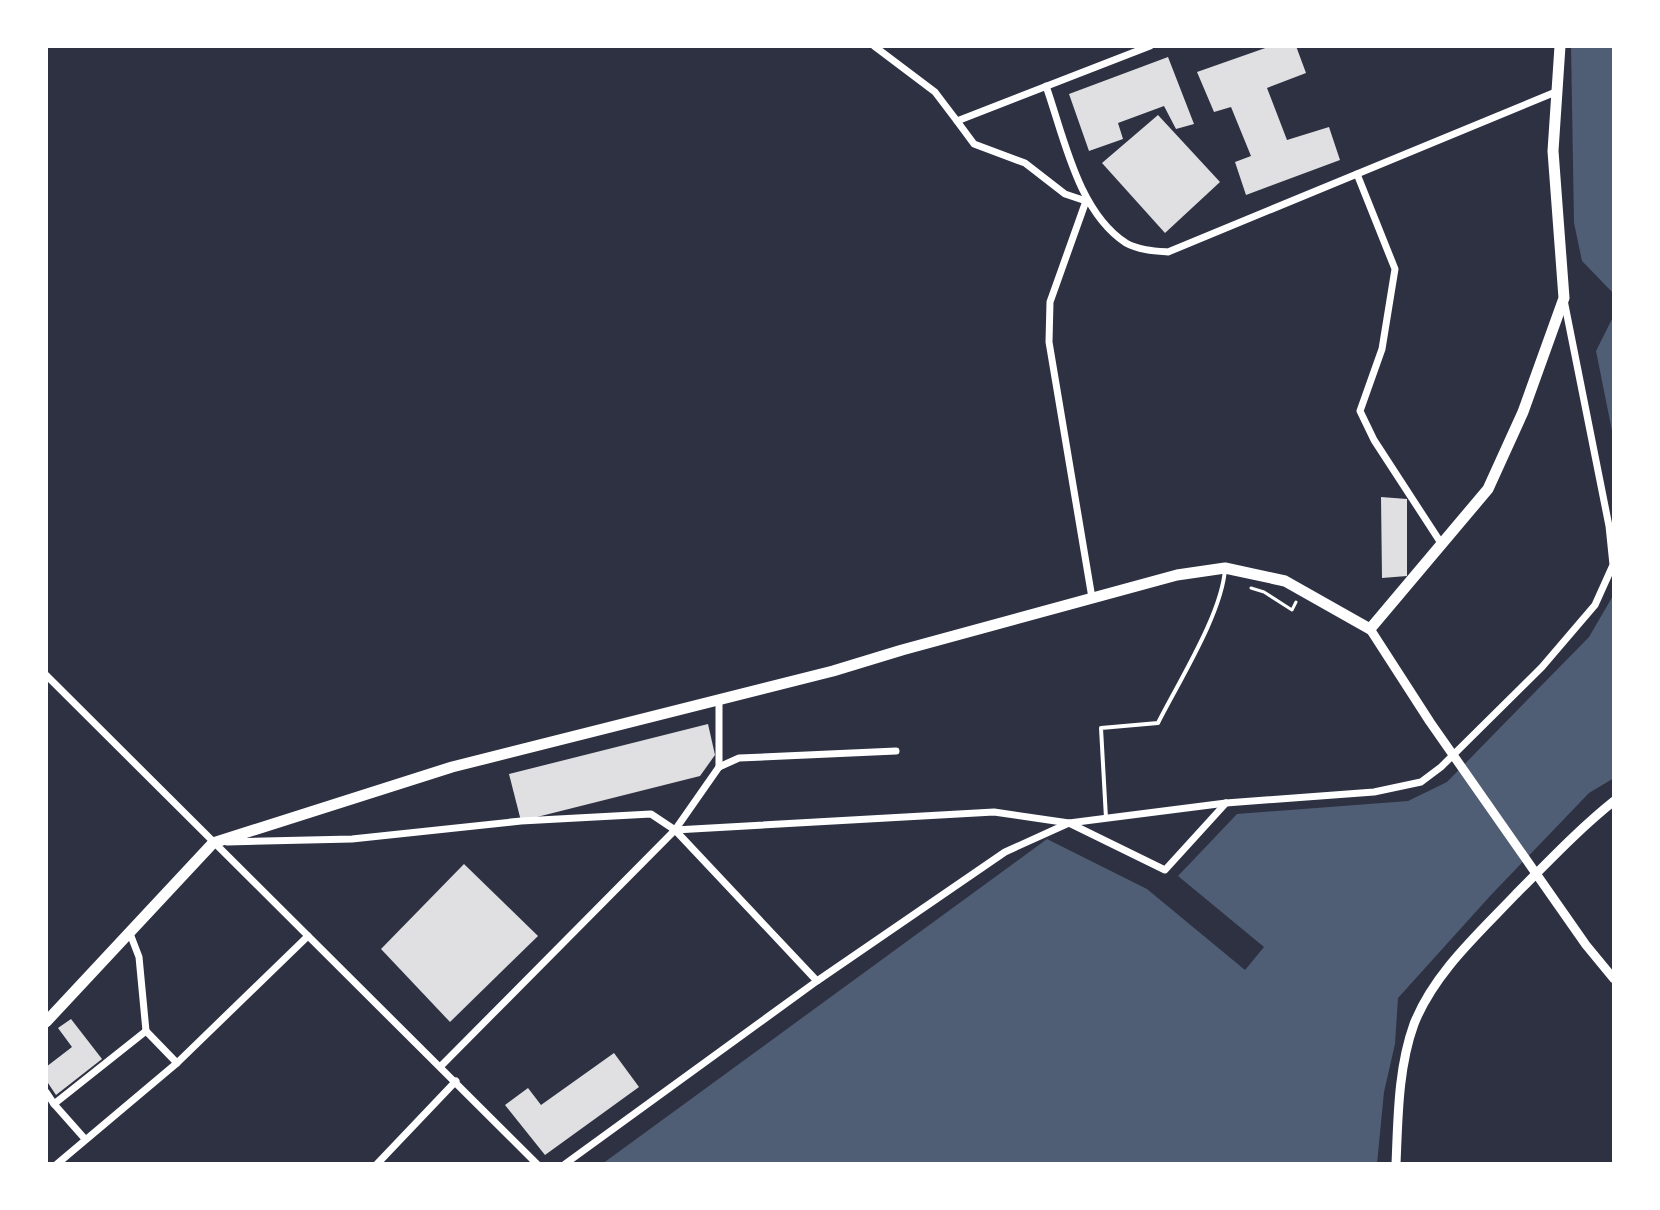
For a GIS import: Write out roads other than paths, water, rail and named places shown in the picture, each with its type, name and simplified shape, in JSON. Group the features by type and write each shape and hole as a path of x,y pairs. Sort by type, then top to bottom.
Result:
{"main road":[{"path":"46,1022 213,843 452,767 833,671 1177,575 1225,568 1285,581 1370,629 1488,489 1523,412 1564,298 1553,151 1560,46"}],"street":[{"path":"874,46 935,92 974,144 1025,163 1065,194 1086,201"},
{"path":"957,121 1150,46"},
{"path":"1046,86 1086,201 1126,243 1145,250 1168,252 1558,91"},
{"path":"1357,174 1395,269 1382,349 1360,411 1374,440 1441,543"},
{"path":"1086,201 1050,302 1049,342 1092,598"},
{"path":"675,830 994,812 1069,823 1226,803 1374,792 1421,782 1441,767 1542,667 1595,605 1613,565 1609,526 1564,298"},
{"path":"1370,629 1430,722 1586,945 1614,979"},
{"path":"46,675 537,1164"},
{"path":"719,700 719,767"},
{"path":"441,1066 675,830 719,767 739,758 896,751"},
{"path":"1396,1164 1399,1101 1407,1044 1421,1009 1457,956 1584,825 1614,801"},
{"path":"1069,823 1165,870 1226,803"},
{"path":"213,843 352,839 521,821 651,814 675,830 817,981"},
{"path":"565,1164 817,981 1005,852 1069,823"},
{"path":"129,931 139,957 146,1031 177,1063"},
{"path":"57,1164 177,1063 308,936"},
{"path":"54,1104 146,1031"},
{"path":"377,1164 456,1081"},
{"path":"46,1092 85,1139"}],"lane":[{"path":"1106,818 1101,728 1158,723 1217,607 1225,568"}],"water":[{"path":"1571,46 1614,46 1614,294 1582,261 1574,223"},
{"path":"1614,315 1614,441 1596,351"},
{"path":"1614,594 1614,778 1589,793 1398,998 1395,1044 1384,1092 1377,1164 602,1164 1047,839 1147,889 1245,970 1264,947 1178,876 1237,814 1408,801 1447,782 1589,637"}]}
